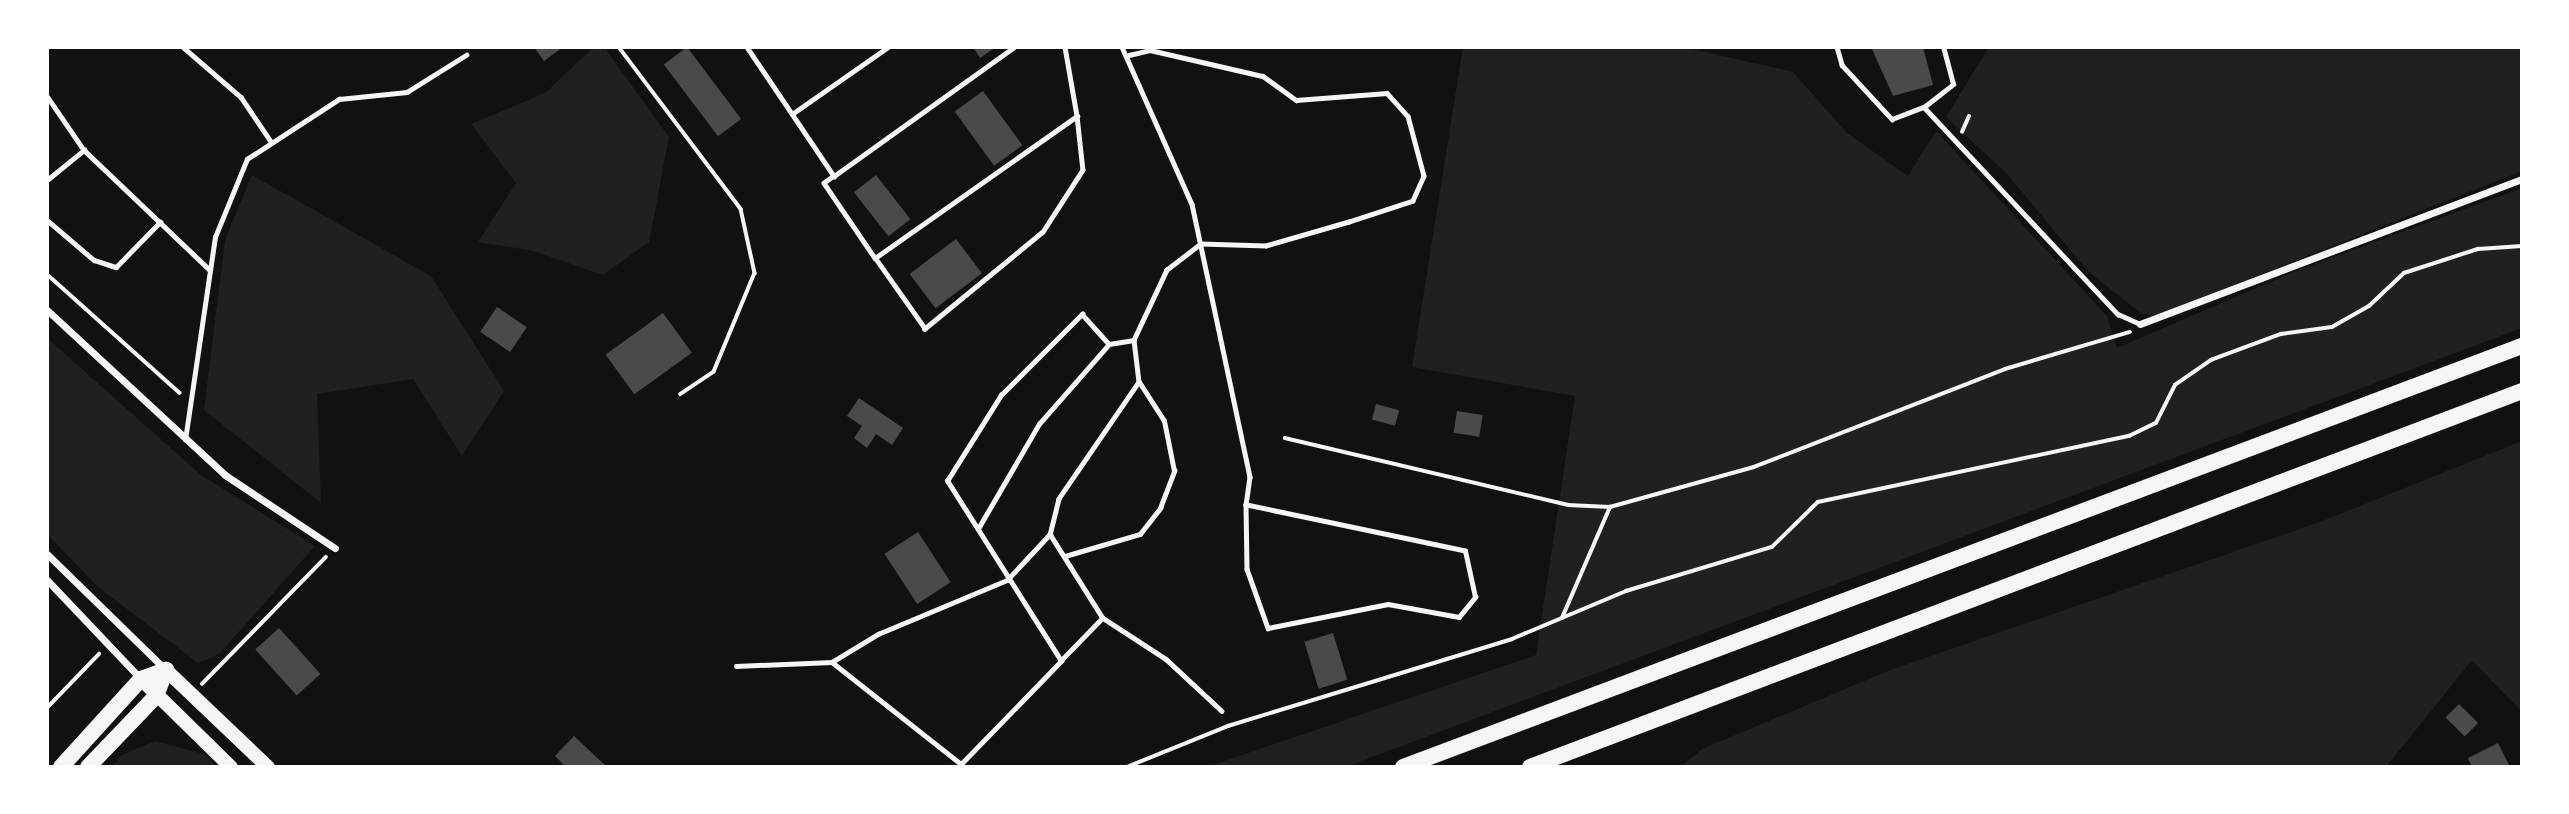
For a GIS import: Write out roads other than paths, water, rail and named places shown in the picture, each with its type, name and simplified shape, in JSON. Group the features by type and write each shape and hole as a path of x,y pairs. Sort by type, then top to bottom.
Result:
{"highway":[{"path":"1402,767 2522,346"},
{"path":"1530,767 2522,391"},
{"path":"61,767 141,679 166,670"},
{"path":"88,767 156,695 166,670"}],"main road":[{"path":"166,670 268,767"},
{"path":"141,679 231,767"}],"street":[{"path":"2140,324 2522,179"},
{"path":"47,310 225,475 335,548"},
{"path":"47,554 166,670"},
{"path":"47,580 141,679"}],"lane":[{"path":"183,47 241,97 272,143"},
{"path":"747,47 834,176"},
{"path":"792,114 888,47"},
{"path":"1014,47 824,183 925,329 1043,232 1083,170 1065,47"},
{"path":"1122,47 1129,55 1192,204 1250,477 1246,505 1247,569 1268,628 1388,604 1459,617 1475,597 1465,551 1246,505"},
{"path":"1838,47 1842,65 1892,119 1924,107 1953,84 1943,47"},
{"path":"1065,556 1140,534 1160,508 1174,471 1164,421 1139,382 1134,340 1167,270 1201,244 1266,246 1413,201 1424,176 1408,116 1387,93 1296,100 1263,76 1150,50 1129,55"},
{"path":"185,440 215,237 247,159 339,99 407,92 466,55"},
{"path":"47,96 84,150 210,270"},
{"path":"1924,107 2118,314 2140,324"},
{"path":"875,258 1077,116"},
{"path":"47,180 84,150"},
{"path":"47,220 94,260 116,267 160,222"},
{"path":"1061,661 1007,580 979,527 947,481 1001,394 1082,314 1109,344"},
{"path":"979,527 1039,424 1109,344 1134,340"},
{"path":"736,666 832,662 878,634 1007,580 1050,534 1059,499 1139,382"},
{"path":"1050,534 1103,618 1166,659 1222,710"},
{"path":"832,662 961,764 1103,618"}]}
